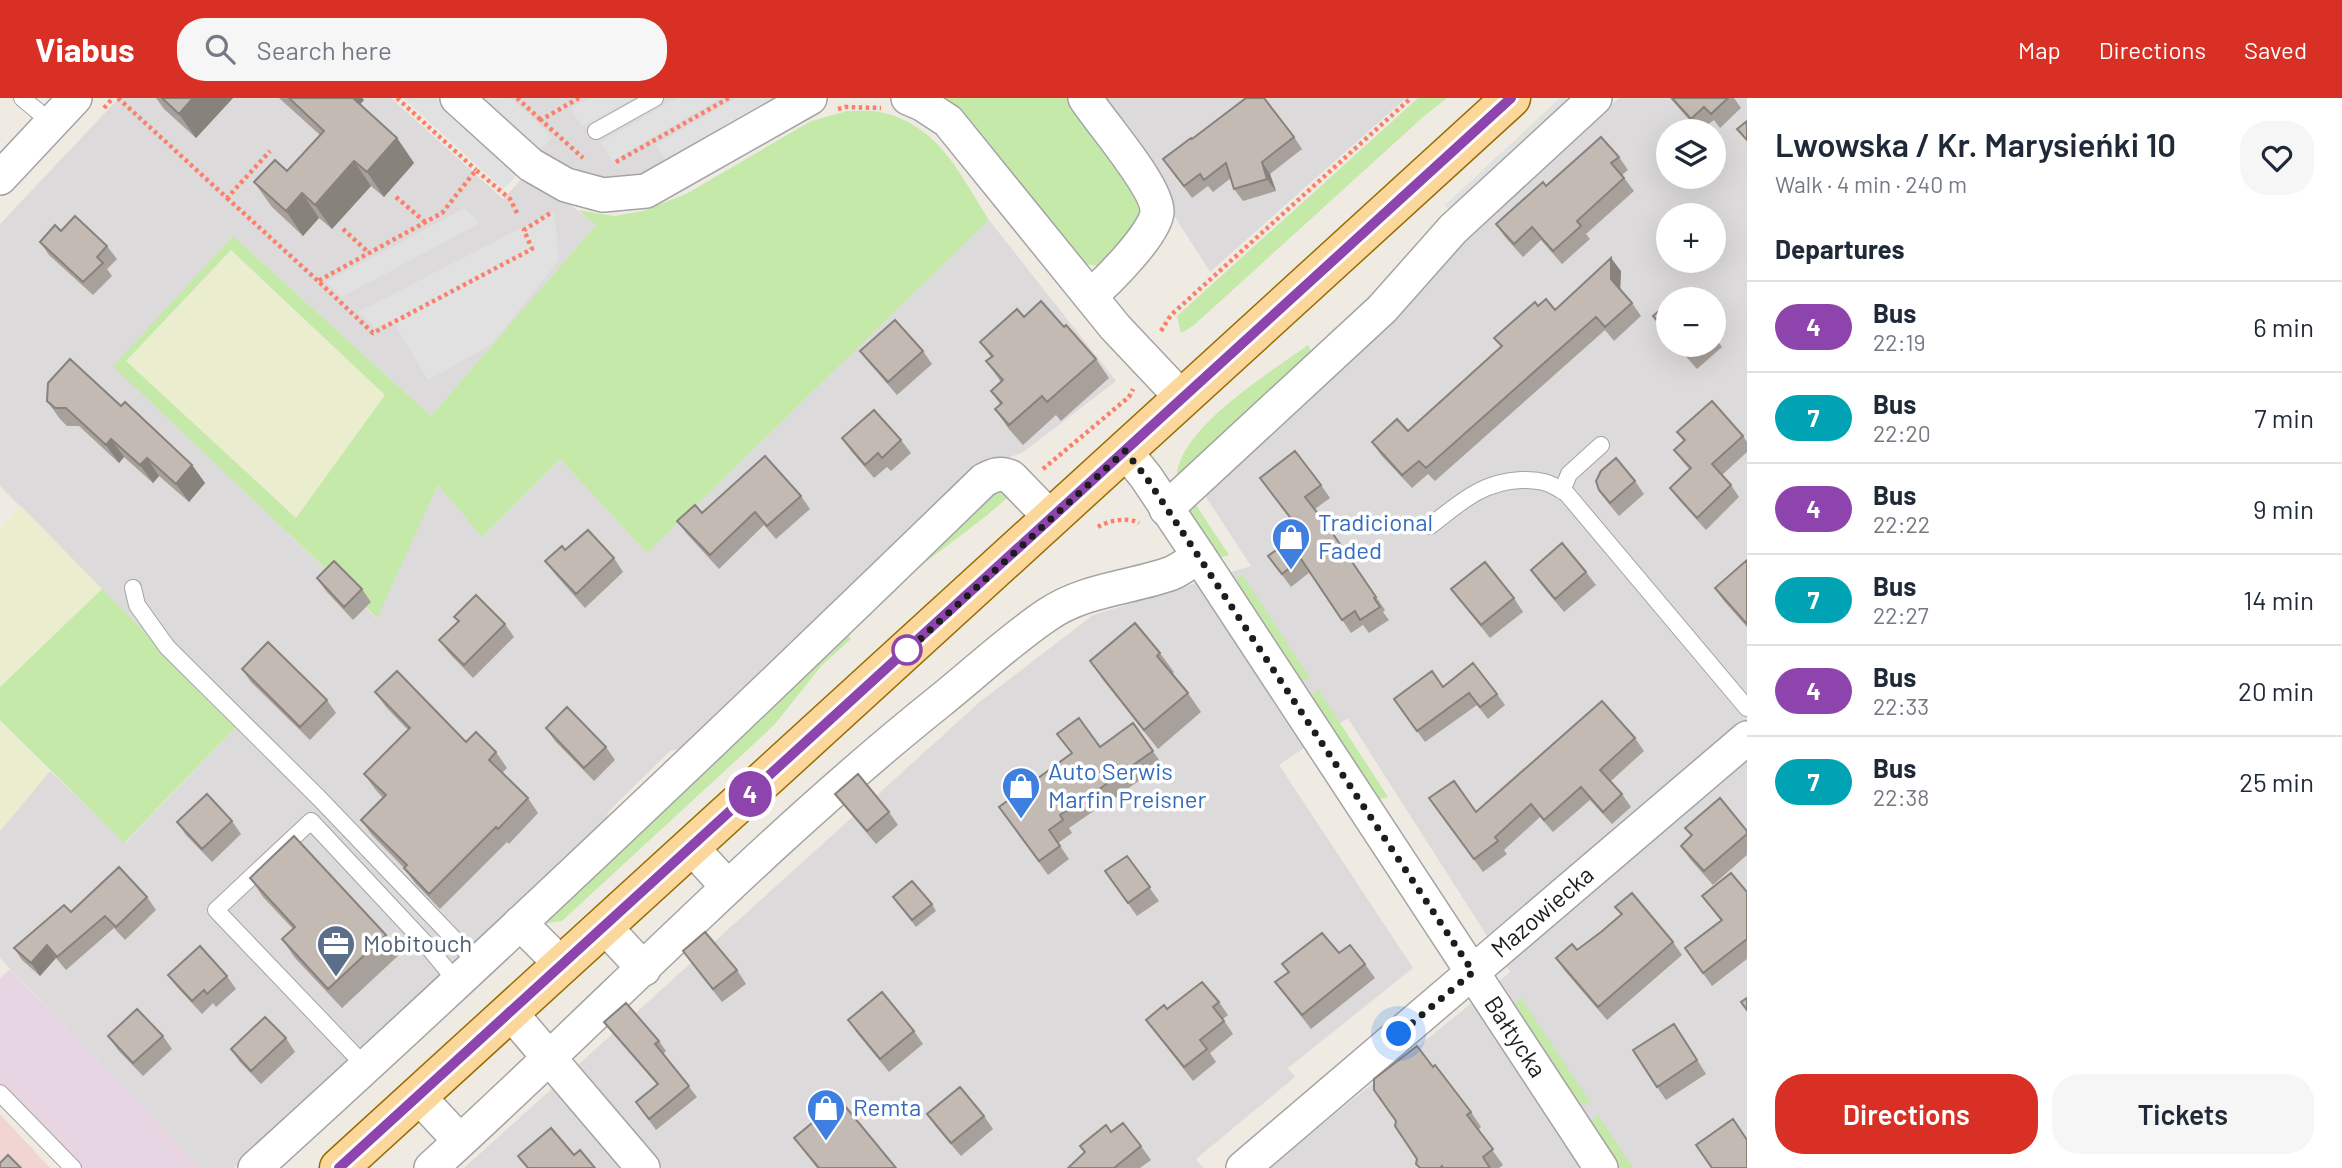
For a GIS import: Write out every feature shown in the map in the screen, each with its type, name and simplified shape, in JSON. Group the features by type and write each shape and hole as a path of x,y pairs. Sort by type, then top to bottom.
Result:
{"main road":[{"path":"339,1168 1511,98"}],"street":[{"path":"0,178 75,98"},
{"path":"457,98 531,165 566,186 603,195 646,191 822,104"},
{"path":"1085,98 1143,179 1154,197 1157,214 1141,242 1119,270 1090,296"},
{"path":"1154,516 1382,309 1452,229 1595,98"},
{"path":"899,104 922,104 948,121 1115,327 1182,398"},
{"name":"Bałtycka","path":"1125,451 1154,516 1199,556 1601,1168"},
{"path":"255,1168 723,732 984,480 1004,474 1051,518"},
{"path":"431,1168 847,778 1049,614 1095,593 1174,572 1199,556"},
{"name":"Mazowiecka","path":"1242,1168 1747,738"},
{"path":"691,847 728,887"},
{"path":"520,923 562,965"},
{"path":"604,926 644,969"},
{"path":"510,1012 643,1168"},
{"path":"418,1096 460,1141"}],"lane":[{"path":"22,98 52,123"},
{"path":"596,131 655,98"},
{"path":"1562,491 1569,474 1601,445"},
{"path":"1430,526 1463,500 1483,488 1503,481 1537,480 1553,484 1562,491 1747,708"},
{"path":"133,588 138,605 167,647 318,798 467,973"},
{"path":"366,1067 216,910 310,821 424,942 467,973"},
{"path":"0,1093 73,1168"}],"path":[{"path":"118,98 373,333 533,249 524,230 555,210"},
{"path":"397,98 510,199 517,213"},
{"path":"517,98 541,120"},
{"path":"1023,489 1129,397 1134,387 1134,376 1126,365 1161,331 1171,315 1411,98"},
{"path":"822,104 878,107 899,104"},
{"path":"227,198 270,151"},
{"path":"318,281 442,213 476,170"},
{"path":"397,197 425,222"},
{"path":"343,229 369,253"},
{"path":"1098,527 1106,522 1154,516"}],"shaded area":[{"path":"119,98 391,98 503,199 523,177 564,200 596,225 431,416 233,236 114,366 376,618 438,485 482,537 560,459 647,553 989,220 1116,381 1022,453 979,467 764,666 753,682 688,747 670,751 609,811 603,825 234,1168 200,1168 0,958 0,831 50,771 125,843 237,726 0,486 0,224"},
{"path":"403,98 436,98 519,173 503,189"},
{"path":"477,98 510,98 552,137 537,153"},
{"path":"510,98 779,98 639,178 591,178 556,166 537,153 552,137"},
{"path":"589,98 634,98 582,127 571,108"},
{"path":"677,98 721,98 612,161 601,142"},
{"path":"736,98 774,98 666,161 656,145"},
{"path":"1099,98 1406,98 1210,272"},
{"path":"1560,98 1566,98 1575,108 1456,217 1445,205"},
{"path":"1619,98 1747,98 1747,1168 1268,1168 1510,972 1348,718 1279,765 1413,968 1288,1068 1295,1077 1196,1159 1203,1168 464,1168 981,701 1093,615 1251,566 1202,491 1493,210"},
{"path":"465,208 480,223 342,297 326,282"},
{"path":"554,211 559,260 492,344 428,380 395,325 374,327 358,312"},
{"path":"10,969 200,1168 81,1168 0,1083 0,979"},
{"path":"0,1114 50,1168 0,1168"}],"green space":[{"path":"938,98 1077,98 1145,197 1134,226 1099,266 1084,264 987,143"},
{"path":"1418,98 1447,98 1193,326 1181,333 1177,316"},
{"path":"847,111 872,111 900,118 917,127 945,153 989,220 647,553 560,459 482,537 438,485 377,618 113,366 233,236 431,416 596,225 578,210 614,216 643,211 686,194 811,121","holes":["231,250 385,395 296,518 126,361"]},
{"path":"231,250 386,395 296,519 125,361"},
{"path":"1308,345 1316,362 1177,483 1179,464 1206,424 1249,387"},
{"path":"997,487 1007,498 906,577 846,633 851,639 822,665 775,724 562,921 543,924"},
{"path":"1190,496 1229,555 1217,559 1184,508"},
{"path":"21,506 102,589 0,687 0,528"},
{"path":"1242,574 1310,678 1298,682 1233,584"},
{"path":"102,589 237,726 124,843 0,720 0,687"},
{"path":"1318,689 1388,797 1376,800 1309,699"},
{"path":"0,720 50,771 0,831"},
{"path":"1521,998 1591,1103 1577,1106 1512,1008"},
{"path":"1598,1115 1633,1168 1618,1168 1589,1123"}],"building":[{"path":"162,98 193,98 179,114"},
{"path":"289,98 353,98 397,138 367,172 354,161 315,205 302,193 286,211 254,182 275,160 287,171 324,131"},
{"path":"1246,98 1264,98 1294,137 1262,162 1267,179 1234,189 1226,163 1204,180 1200,174 1184,186 1163,159"},
{"path":"1672,98 1728,98 1711,114 1704,107 1691,119"},
{"path":"1747,121 1747,140 1737,129"},
{"path":"1601,137 1619,157 1611,163 1624,178 1577,221 1581,226 1553,251 1532,227 1514,244 1496,224 1543,182 1546,186"},
{"path":"75,216 107,246 97,257 103,263 83,282 40,242 55,225 61,231"},
{"path":"1611,258 1611,279 1632,303 1605,327 1596,317 1426,468 1419,461 1402,475 1372,442 1397,419 1408,431 1502,346 1494,338 1535,302 1538,306 1546,299 1555,310"},
{"path":"1041,301 1096,359 1047,402 1042,396 1009,425 995,409 1002,403 991,391 1003,380 986,361 993,356 980,342 1017,309 1024,317"},
{"path":"895,320 923,351 888,382 860,351"},
{"path":"70,359 121,406 125,402 192,465 176,484 147,458 140,465 111,439 106,445 66,408 55,408 47,401 48,383"},
{"path":"1712,401 1743,436 1712,464 1731,485 1697,518 1670,488 1691,468 1674,450 1685,440 1677,432"},
{"path":"874,410 901,440 882,458 878,453 865,465 842,438"},
{"path":"1295,451 1321,485 1305,497 1329,528 1380,607 1360,620 1355,611 1342,620 1301,559 1282,574 1268,556 1279,548 1275,543 1296,525 1260,478"},
{"path":"765,456 801,496 767,526 755,512 710,555 677,521 695,505 702,513"},
{"path":"1616,458 1635,481 1610,503 1599,490 1596,481 1601,471"},
{"path":"588,530 614,558 576,594 545,561 562,546 565,550"},
{"path":"1562,543 1586,572 1555,599 1531,570"},
{"path":"1747,560 1747,624 1715,588"},
{"path":"334,561 362,589 344,607 317,578"},
{"path":"1485,562 1514,598 1481,625 1451,589"},
{"path":"476,595 505,624 464,665 439,640 459,621 454,617"},
{"path":"1135,623 1160,653 1157,656 1188,693 1144,730 1090,661"},
{"path":"268,642 327,700 300,727 242,669"},
{"path":"1473,663 1497,694 1480,707 1469,693 1417,731 1394,699 1432,671 1443,687"},
{"path":"397,671 466,742 476,732 496,752 489,760 528,798 429,894 404,868 407,865 361,820 386,795 364,774 410,728 375,692"},
{"path":"1602,701 1635,738 1600,770 1622,794 1603,812 1581,787 1544,820 1531,804 1495,837 1498,841 1474,859 1429,798 1454,781 1476,812"},
{"path":"567,707 606,747 584,768 546,728"},
{"path":"1079,718 1100,747 1133,723 1153,751 1060,815 1063,820 1049,830 1060,846 1039,861 999,807 1072,753 1057,734"},
{"path":"858,774 889,812 867,831 835,794"},
{"path":"207,794 232,821 202,849 177,822"},
{"path":"1720,798 1747,834 1704,871 1681,846 1692,835 1685,828"},
{"path":"294,836 386,935 328,989 282,939 295,927 250,878"},
{"path":"1127,856 1150,887 1128,903 1105,871"},
{"path":"119,867 147,897 116,927 105,916 57,957 47,945 31,963 14,948 64,905 71,912"},
{"path":"1731,873 1747,892 1747,939 1703,973 1685,948 1722,920 1702,896"},
{"path":"912,881 932,904 912,920 893,897"},
{"path":"1632,893 1673,942 1598,1007 1556,958 1572,944 1577,950 1601,932 1622,914 1615,907"},
{"path":"705,932 737,970 713,989 683,951"},
{"path":"1322,933 1339,953 1350,945 1365,964 1302,1015 1275,982 1289,972 1282,964"},
{"path":"200,946 227,976 207,994 204,990 192,1001 168,975"},
{"path":"1202,982 1219,1002 1213,1007 1224,1021 1200,1040 1207,1049 1184,1067 1146,1020 1164,1005 1167,1009"},
{"path":"882,992 914,1031 880,1059 848,1020"},
{"path":"1747,998 1747,1010 1741,1002"},
{"path":"626,1003 659,1041 655,1044 689,1086 649,1119 636,1102 658,1084 604,1022"},
{"path":"137,1009 163,1036 133,1063 108,1036"},
{"path":"265,1017 286,1038 251,1071 231,1049"},
{"path":"1674,1024 1697,1060 1657,1087 1633,1050"},
{"path":"1417,1046 1471,1112 1467,1115 1493,1149 1483,1157 1490,1168 1420,1168 1416,1164 1417,1159 1395,1126 1396,1121 1374,1090 1374,1079"},
{"path":"960,1087 984,1116 951,1143 927,1114"},
{"path":"840,1100 896,1168 819,1168 794,1138"},
{"path":"1733,1119 1747,1140 1747,1168 1712,1168 1696,1145"},
{"path":"1123,1123 1141,1146 1114,1168 1068,1168 1085,1152 1080,1146 1106,1125 1111,1132"},
{"path":"551,1128 574,1155 580,1150 595,1168 528,1168 518,1156"},
{"path":"8,1155 21,1168 0,1168 0,1163"}],"bus line":[{"name":"4","path":"339,1168 1511,98"}],"place":[{"name":"Tradicional Faded","path":"1291,571"},
{"name":"Auto Serwis Marfin Preisner","path":"1021,820"},
{"name":"Mobitouch","path":"336,978"},
{"name":"Remta","path":"826,1142"}],"route":[{"path":"907,650 905,653 1125,451 1146,477 1199,556 1473,972 1399,1034"}]}
